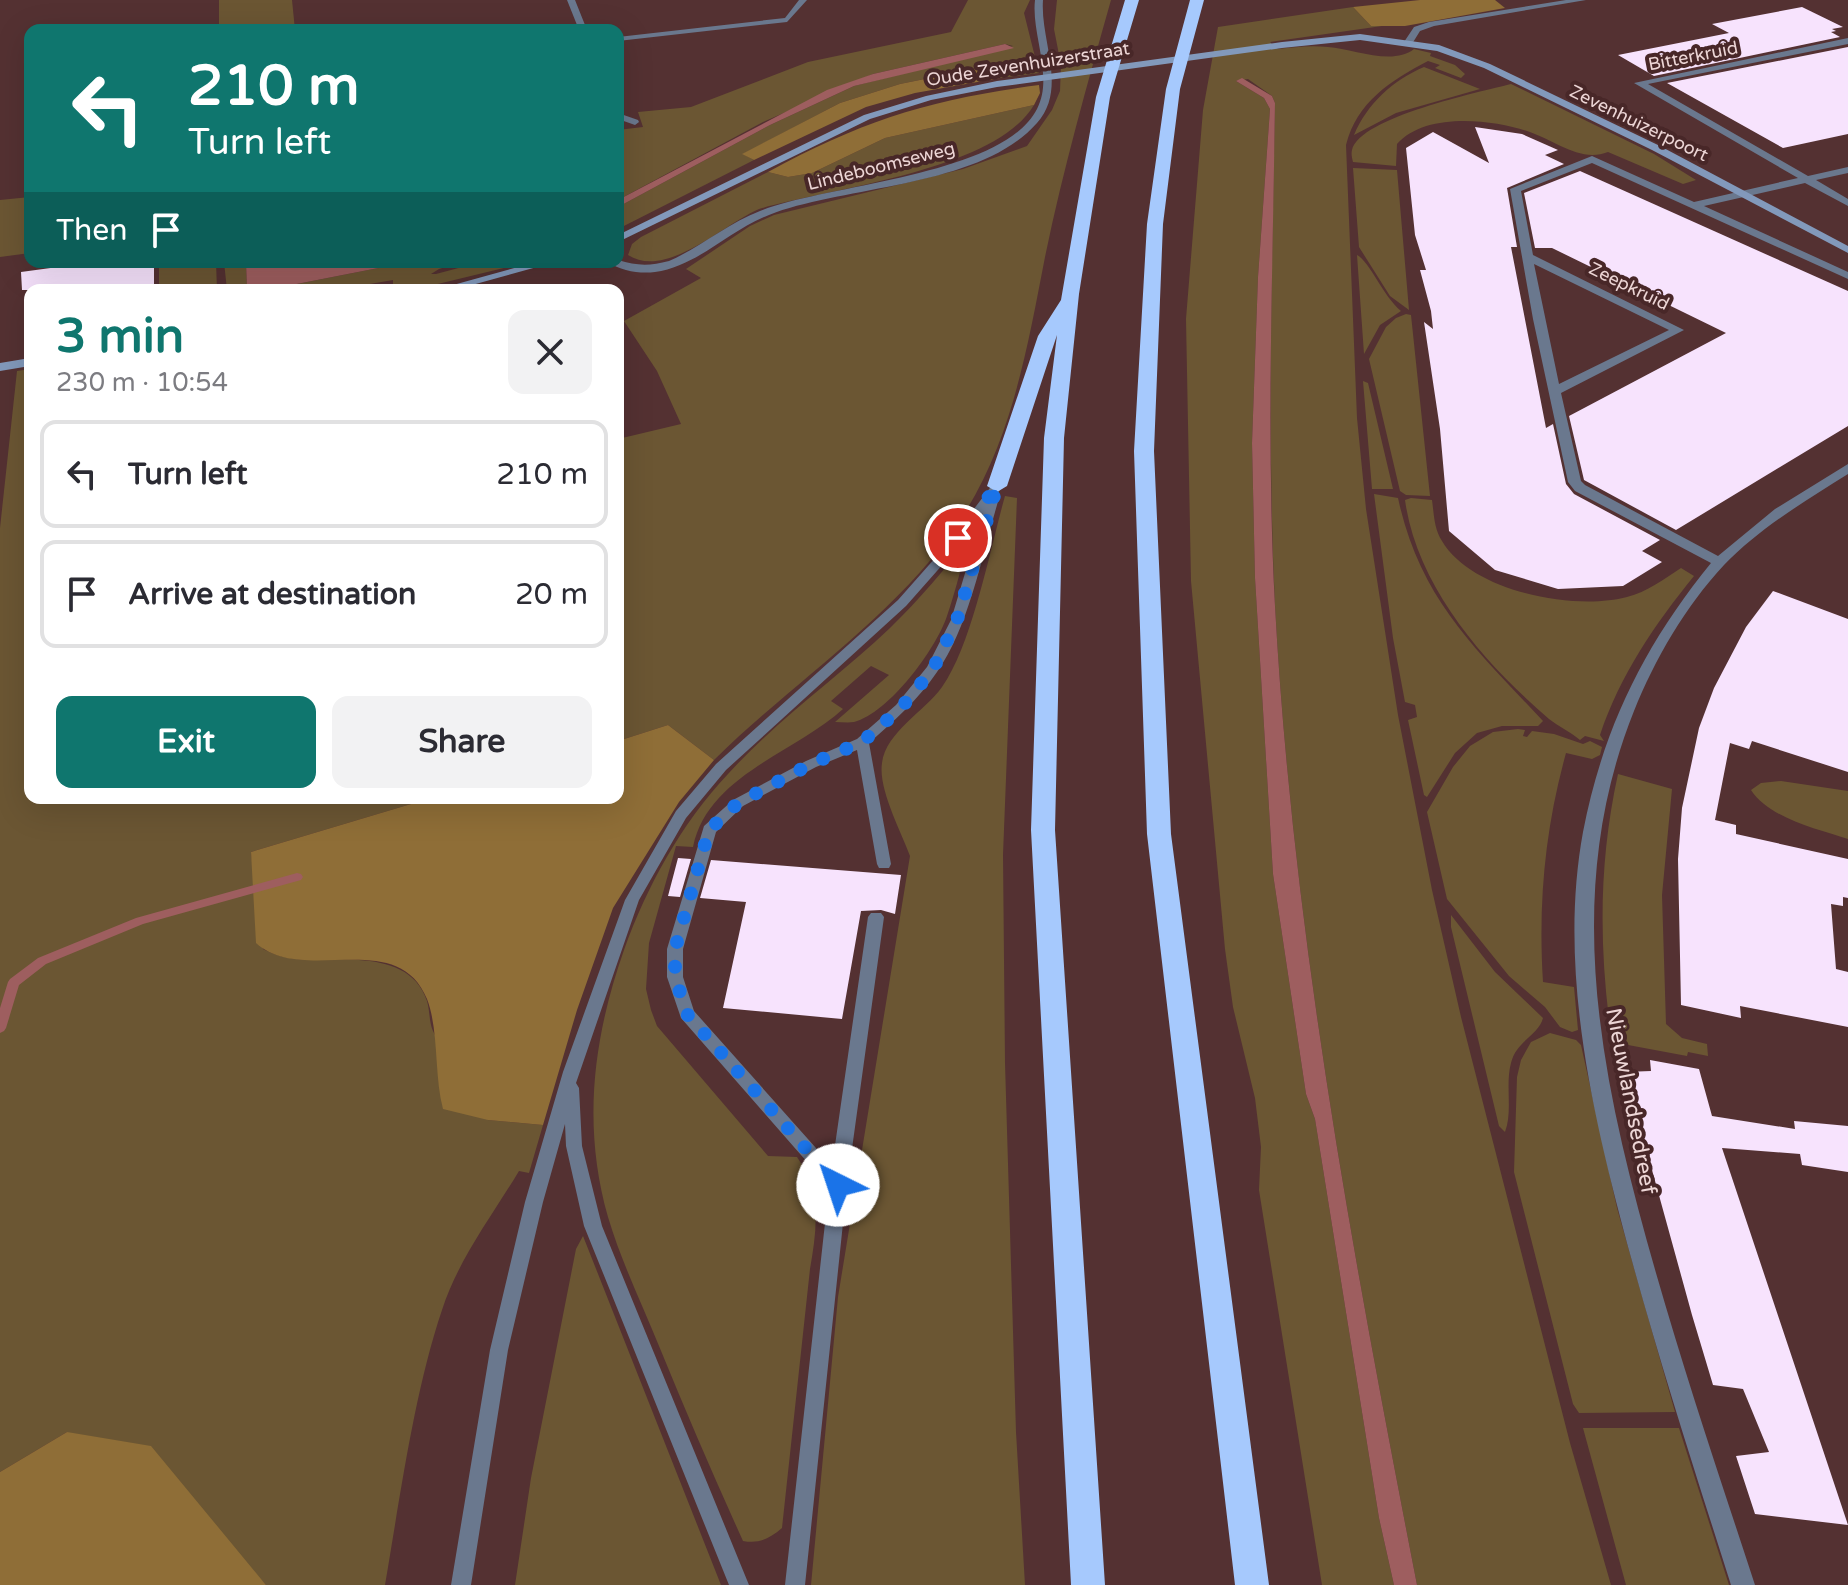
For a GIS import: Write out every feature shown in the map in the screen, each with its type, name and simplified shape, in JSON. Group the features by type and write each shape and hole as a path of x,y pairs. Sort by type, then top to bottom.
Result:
{"highway":[{"path":"1088,1585 1043,830 1054,438 1070,294 1103,97 1132,0"},
{"path":"1197,0 1173,89 1155,224 1144,451 1159,834 1252,1585"},
{"path":"997,486 1047,336 1070,294"}],"street":[{"name":"Lindeboomseweg","path":"624,264 649,269 671,265 763,214 957,164 1006,143 1031,124 1043,109 1048,92 1047,58 1037,24 1039,0"},
{"path":"1409,42 1417,29 1423,26 1582,0"},
{"name":"Zevenhuizerpoort","path":"1282,45 1360,37 1446,50 1487,66 1746,195 1848,250"},
{"name":"Bitterkruid","path":"1806,180 1639,83 1848,41"},
{"name":"Oude Zevenhuizerstraat","path":"624,236 867,117 929,98 997,84 1282,45"},
{"path":"1720,562 1580,488 1575,482 1515,189 1592,159 1848,276"},
{"path":"1694,205 1848,170"},
{"path":"1806,180 1848,203"},
{"name":"Zeepkruid","path":"1528,257 1678,330 1555,391"},
{"path":"464,284 526,268"},
{"path":"0,367 24,363"},
{"name":"Nieuwlandsedreef","path":"1743,1585 1652,1297 1612,1141 1593,1043 1584,935 1591,834 1612,750 1650,661 1673,624 1720,562 1805,495 1848,468"}],"lane":[{"path":"571,0 581,24"},
{"path":"624,38 787,20 803,0"},
{"path":"624,118 635,122"},
{"path":"838,1185 687,1014 677,990 675,949 709,830 738,803 811,764 862,742 912,695 942,655 957,620 997,486"},
{"path":"461,1585 499,1350 534,1202 571,1072 624,917 681,815 737,750 914,591 997,486"},
{"path":"862,742 884,864"},
{"path":"795,1585 838,1185 876,917"},
{"path":"571,1072 574,1146 593,1226 739,1585"}],"shaded area":[{"path":"219,0 292,0 294,24 219,24"},
{"path":"968,0 1030,0 1024,13 1039,73 1000,78 988,66 900,84 840,103 743,154 754,160 624,226 624,204 770,125 854,86 1013,46 1005,44 873,74 763,122 624,197 624,129 643,127 638,112 691,107 808,62 951,32"},
{"path":"1057,0 1111,0 1060,192 1013,402 971,503 925,567 897,597 714,760 668,725 624,739 624,438 681,424 657,371 624,321 701,278 686,269 750,226 774,215 963,169 1027,146 1052,110 1060,91 1061,65 1054,29"},
{"path":"1420,0 1495,0 1505,8 1405,26 1371,26 1353,7"},
{"path":"1353,7 1371,26 1382,26 1270,42 1278,49 1322,46 1384,56 1405,54 1414,49 1431,53 1430,56 1455,65 1465,74 1461,78 1435,68 1440,65 1428,61 1401,77 1367,105 1351,130 1346,145 1357,418 1366,509 1398,715 1432,890 1461,1017 1570,1443 1611,1585 1417,1585 1349,1220 1311,975 1296,853 1275,606 1271,480 1275,103 1272,96 1248,79 1236,81 1264,98 1270,109 1258,277 1252,443 1255,578 1273,874 1306,1094 1315,1119 1379,1518 1394,1585 1322,1585 1259,1190 1261,1147 1255,1098 1233,1007 1225,949 1191,581 1186,319 1203,110 1218,27"},
{"path":"1005,44 1014,48 854,86 770,125 624,204 624,197 827,90 873,74"},
{"path":"989,66 1000,78 915,93 866,107 754,160 742,154 840,103 900,84"},
{"path":"1424,67 1480,89 1396,113 1354,135 1366,113 1382,94"},
{"path":"1242,78 1272,96 1275,103 1272,543 1284,730 1296,853 1311,975 1349,1220 1417,1585 1394,1585 1379,1518 1315,1119 1306,1094 1273,874 1255,578 1252,443 1258,277 1270,109 1264,98 1236,81"},
{"path":"1511,84 1654,154 1696,180 1683,184 1608,152 1598,155 1577,153 1527,131 1477,121 1441,123 1409,134 1397,144 1396,166 1353,162 1352,150 1360,138 1376,127 1423,108"},
{"path":"1039,85 1040,93 1034,105 885,138 812,173 788,177 768,172 835,138 899,114 965,97"},
{"path":"1034,105 1014,128 985,146 949,161 908,174 759,209 695,247 660,260 643,261 628,255 632,244 641,237 768,172 788,177 812,173 885,138"},
{"path":"1353,168 1397,170 1409,310 1390,296 1359,247"},
{"path":"24,198 24,254 0,257 0,200"},
{"path":"1357,255 1401,311 1380,325 1364,354"},
{"path":"159,268 216,268 217,284 159,284"},
{"path":"225,268 246,268 247,284 226,284"},
{"path":"246,268 378,268 297,284 247,284"},
{"path":"378,268 442,268 431,274 436,274 458,268 503,268 438,284 393,284 393,280 370,284 297,284"},
{"path":"1406,314 1411,315 1430,496 1406,495 1400,491 1369,359 1386,327"},
{"path":"24,370 24,804 411,804 251,852 263,949 298,959 370,961 409,975 422,990 439,1043 488,1120 543,1125 529,1173 519,1171 466,1256 442,1310 416,1411 385,1585 266,1585 243,1560 67,1432 0,1472 0,528 17,371"},
{"path":"1363,381 1368,383 1393,489 1372,489"},
{"path":"1374,494 1398,498 1408,534 1436,594 1473,646 1543,721 1538,726 1502,726 1477,733 1455,753 1427,797 1424,795 1408,720 1417,717 1415,705 1405,702 1393,638"},
{"path":"1005,496 1017,498 1003,855 1005,1063 1016,1432 1025,1585 811,1585 838,1297 910,856 883,785 882,763 898,732 942,687 953,669 971,622"},
{"path":"1405,500 1432,500 1439,536 1456,559 1500,585 1526,593 1554,599 1605,601 1641,592 1681,568 1694,576 1652,632 1628,671 1600,735 1604,741 1585,736 1580,740 1553,722 1478,648 1439,593 1424,563 1412,532"},
{"path":"970,537 941,630 910,678 868,716 854,722 835,722 889,675 871,666 831,701 843,709 734,783 716,801 702,822 693,847 676,846 649,943 646,989 657,1026 768,1156 797,1157 814,1197 814,1240 782,1528 764,1540 743,1541 632,1282 608,1217 600,1183 593,1116 598,1049 605,1016 624,950 643,903 667,857 711,793 767,735 901,617"},
{"path":"668,725 714,760 679,802 613,908 577,1010 543,1125 488,1120 443,1109 431,1011 413,977 394,966 372,961 298,960 276,955 256,943 251,852 411,804 624,804 624,739"},
{"path":"1525,730 1523,736 1527,737 1532,731 1554,734 1583,744 1590,741 1602,747 1600,755 1592,759 1566,753 1545,866 1543,982 1574,987 1578,1030 1572,1032 1560,1027 1545,1007 1509,976 1447,899 1427,812 1453,767 1470,746 1493,732"},
{"path":"1618,774 1672,789 1662,895 1666,1024 1682,1038 1707,1044 1708,1056 1688,1052 1687,1056 1612,1042 1605,975 1603,908 1607,841"},
{"path":"1781,781 1848,791 1848,839 1781,815 1759,800 1751,790 1761,783"},
{"path":"1451,915 1495,972 1543,1018 1518,1049 1511,1063 1505,1132 1499,1126 1451,927"},
{"path":"1550,1033 1576,1040 1581,1045 1617,1208 1675,1412 1579,1413 1573,1404 1514,1172 1517,1077 1521,1060 1531,1042"},
{"path":"583,1236 721,1585 515,1585 531,1478 576,1249"},
{"path":"1583,1428 1679,1428 1729,1585 1626,1585"},
{"path":"67,1432 151,1446 266,1585 0,1585 0,1472"}],"building":[{"path":"1802,7 1843,27 1831,32 1840,37 1654,76 1618,55 1729,33 1712,24"},
{"path":"1848,47 1848,134 1783,148 1667,83"},
{"path":"1475,127 1522,134 1558,150 1545,155 1564,164 1507,188 1517,247 1511,247 1546,428 1553,424 1566,484 1574,494 1660,540 1642,551 1662,562 1623,586 1558,589 1495,570 1449,531 1440,429 1424,322 1433,329 1431,311 1420,270 1426,270 1415,235 1406,148 1433,132 1489,163"},
{"path":"1580,171 1848,291 1848,426 1676,530 1584,480 1569,416 1726,333 1552,248 1535,248 1524,193"},
{"path":"51,268 154,268 154,284 24,284 22,290 21,272"},
{"path":"1773,591 1848,619 1848,772 1752,741 1749,749 1730,743 1715,820 1736,825 1736,834 1848,859 1848,898 1843,897 1843,906 1831,904 1836,969 1848,972 1848,1027 1740,1006 1741,1018 1681,1005 1678,859 1682,808 1699,728 1714,688 1746,627"},
{"path":"678,858 691,859 680,897 668,896"},
{"path":"711,860 901,875 895,914 881,910 861,911 842,1019 723,1008 746,902 700,898"},
{"path":"1650,1060 1699,1069 1712,1116 1795,1129 1794,1121 1848,1126 1848,1172 1802,1165 1800,1154 1722,1148 1848,1525 1755,1514 1736,1456 1769,1452 1743,1389 1713,1385 1625,1072 1651,1071"}],"waterway":[{"path":"0,1028 14,982 42,961 140,921 297,877"}],"route":[{"path":"838,1185 687,1014 677,990 675,949 709,830 738,803 811,764 862,742 901,708 933,669 957,620 997,486 958,538"}]}
